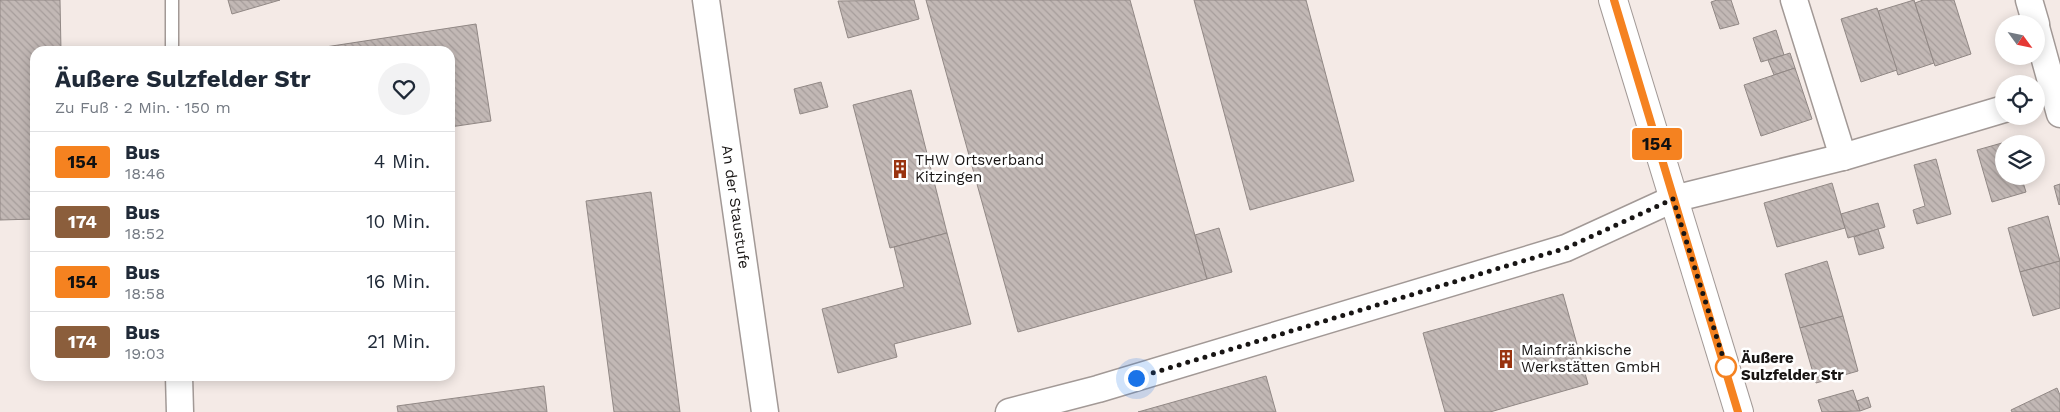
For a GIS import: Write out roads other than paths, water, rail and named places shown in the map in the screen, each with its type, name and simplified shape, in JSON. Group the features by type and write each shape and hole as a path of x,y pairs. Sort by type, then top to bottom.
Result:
{"main road":[{"path":"1614,0 1738,412"}],"street":[{"name":"An der Staustufe","path":"706,0 765,412"},
{"path":"1794,0 1843,157"},
{"path":"2029,0 2033,15"},
{"path":"2043,65 2050,102"},
{"path":"1008,412 1098,389 1566,248 1673,199 1843,157 1995,112"},
{"path":"179,381 180,412"}],"lane":[{"path":"172,0 172,46"}],"place":[{"name":"THW Ortsverband Kitzingen","path":"900,169"},
{"name":"Mainfränkische Werkstätten GmbH","path":"1506,359"},
{"name":"Äußere Sulzfelder Str","path":"1726,367"}]}
